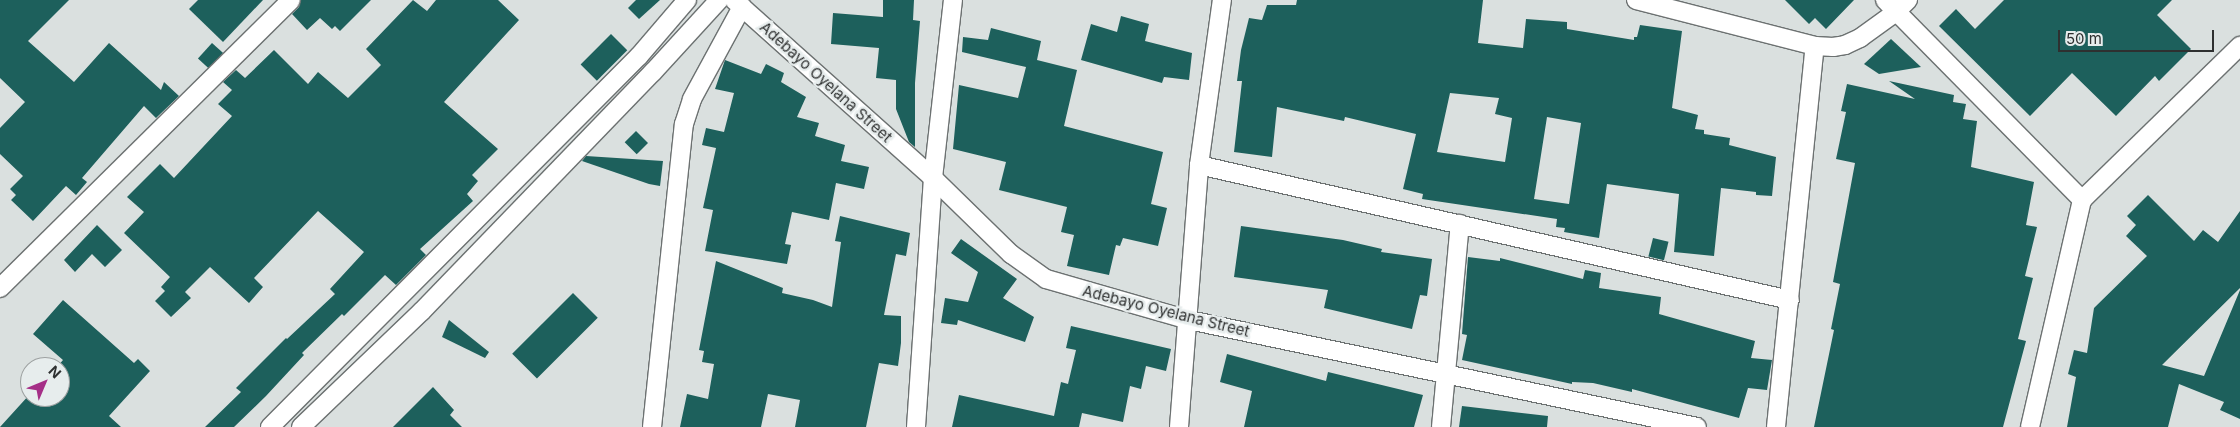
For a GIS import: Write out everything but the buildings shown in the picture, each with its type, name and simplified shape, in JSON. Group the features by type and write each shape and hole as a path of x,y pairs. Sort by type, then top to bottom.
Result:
{"street":[{"path":"0,288 291,0"},
{"path":"270,427 639,56 687,0"},
{"path":"302,427 429,304 653,72 719,0"},
{"path":"916,427 933,178 953,0"},
{"path":"1179,427 1189,320 1199,165 1222,0"},
{"path":"1636,0 1815,46 1845,45 1896,4 2082,200"},
{"path":"652,427 684,124 692,99 738,4"},
{"name":"Adebayo Oyelana Street","path":"738,4 933,178 1011,254 1046,279 1189,320 1697,427"},
{"path":"1776,427 1815,46"},
{"path":"2030,427 2082,200 2240,46"},
{"path":"1199,165 1790,300"},
{"path":"1441,427 1460,224"},
{"path":"325,372 342,388"}]}
